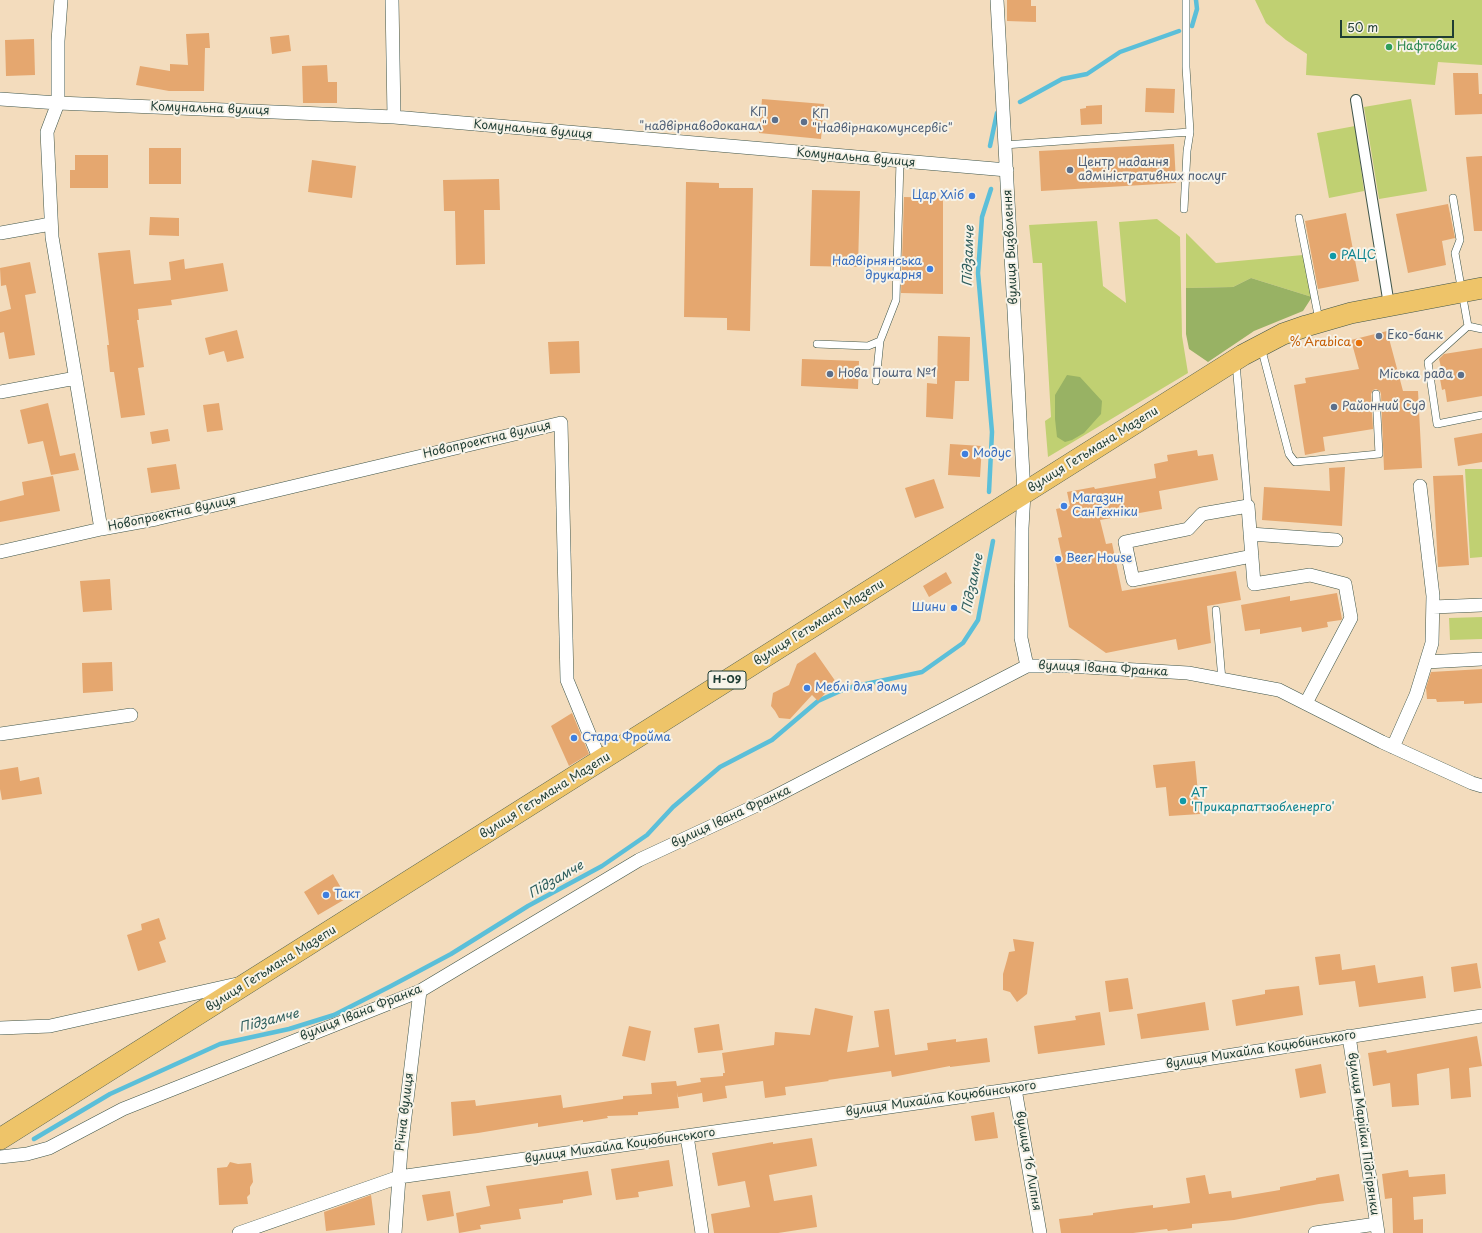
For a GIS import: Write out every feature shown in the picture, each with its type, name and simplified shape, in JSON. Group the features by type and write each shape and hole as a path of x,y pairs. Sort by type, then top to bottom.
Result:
{"main road":[{"name":"вулиця Гетьмана Мазепи","path":"0,1139 1260,345 1283,334 1350,313 1482,288"}],"street":[{"path":"58,103 58,41 62,0"},
{"path":"392,0 394,117"},
{"name":"вулиця Визволення","path":"996,0 1004,145 1007,170 1024,493 1022,528 1021,638 1027,666"},
{"name":"Комунальна вулиця","path":"0,99 58,103 394,117 900,162 1007,170"},
{"path":"1356,100 1390,305"},
{"name":"Новопроектна вулиця","path":"58,103 47,132 52,237 101,529"},
{"path":"0,233 51,224"},
{"path":"0,392 76,378"},
{"name":"Новопроектна вулиця","path":"0,552 101,529 156,519 561,423 567,680 600,760"},
{"path":"1393,747 1416,695 1432,643 1433,596 1420,486"},
{"path":"1252,556 1133,580 1125,542 1188,529 1202,514 1248,506 1250,534 1252,556 1254,584 1310,575 1345,584 1351,618 1306,703"},
{"path":"1250,534 1336,540"},
{"path":"1433,607 1482,605"},
{"path":"1426,662 1482,659"},
{"name":"вулиця Івана Франка","path":"0,1157 27,1154 49,1148 123,1109 420,991 639,860 777,796 1027,666 1068,666 1188,673 1279,690 1393,747 1472,783 1482,786"},
{"path":"0,734 131,715"},
{"path":"0,1028 50,1026 253,980"},
{"name":"Річна вулиця","path":"395,1233 399,1177 420,991"},
{"name":"вулиця Михайла Коцюбинського","path":"240,1233 399,1177 1015,1089 1482,1016"},
{"name":"вулиця Марійки Підгірянки","path":"1349,1036 1377,1229"},
{"name":"вулиця 16 Липня","path":"1015,1089 1040,1233"},
{"path":"687,1136 702,1233"},
{"path":"1315,1233 1377,1229"}],"lane":[{"path":"1184,209 1187,151 1190,132 1186,68 1186,0"},
{"path":"1004,145 1190,132"},
{"path":"876,381 880,341 896,300 900,162"},
{"path":"1453,198 1460,240 1455,253 1468,326"},
{"path":"1299,218 1320,322"},
{"path":"1468,326 1482,329"},
{"path":"1468,326 1428,362 1437,424 1482,415"},
{"path":"816,344 868,346 880,341"},
{"path":"1260,345 1289,454 1295,462 1379,454 1376,394"},
{"path":"1236,360 1248,506"},
{"path":"1216,610 1222,680"}],"green space":[{"name":"Нафтовик","path":"1255,0 1482,0 1482,65 1438,62 1435,85 1306,75 1307,54 1286,40 1266,23"},
{"path":"1411,99 1427,191 1379,199 1364,107"},
{"path":"1355,126 1364,191 1329,198 1317,133"},
{"path":"1157,219 1180,237 1182,336 1188,373 1048,457 1045,421 1051,417 1042,263 1033,263 1029,225 1097,221 1103,286 1126,303 1119,222"},
{"path":"1186,233 1216,263 1303,255 1312,297 1251,278 1233,287 1186,288"},
{"path":"1251,278 1312,297 1303,311 1254,331 1208,362 1189,349 1186,334 1186,288 1233,287"},
{"path":"1067,375 1080,377 1102,401 1101,414 1084,433 1065,442 1057,437 1055,395"},
{"path":"1465,469 1482,469 1482,557 1470,558"},
{"path":"1482,617 1482,639 1450,640 1449,618"}],"building":[{"path":"1007,0 1031,0 1031,6 1036,6 1036,22 1007,21"},
{"path":"209,33 210,48 205,48 204,91 169,91 136,85 140,66 170,71 170,64 188,65 186,34"},
{"path":"289,35 291,51 272,54 270,37"},
{"path":"34,39 35,75 6,76 5,40"},
{"path":"327,65 328,82 337,82 337,103 303,103 302,66"},
{"path":"1453,73 1478,73 1479,94 1482,94 1482,114 1455,115"},
{"path":"1146,88 1175,89 1174,113 1145,112"},
{"path":"762,99 824,104 821,139 759,133"},
{"path":"1102,105 1102,124 1081,125 1080,109 1086,108 1086,106"},
{"path":"1174,144 1176,183 1041,191 1039,151"},
{"path":"149,148 181,148 181,184 149,184"},
{"path":"75,155 108,155 108,188 70,188 70,170 75,170"},
{"path":"1482,156 1482,231 1474,231 1466,157"},
{"path":"312,160 356,166 352,198 308,192"},
{"path":"499,179 500,210 484,210 485,264 456,265 455,211 444,211 443,180"},
{"path":"686,182 719,183 719,188 753,188 750,331 727,330 727,318 684,317"},
{"path":"812,190 860,191 858,267 810,266"},
{"path":"904,197 943,198 943,294 901,293"},
{"path":"1448,204 1455,238 1442,241 1446,265 1408,273 1396,214"},
{"name":"РАЦС","path":"1346,213 1359,281 1318,289 1305,221"},
{"path":"150,217 179,218 179,236 149,235"},
{"path":"130,250 134,284 171,280 169,262 184,259 185,269 223,263 228,291 171,300 172,305 138,309 139,320 137,320 144,367 138,368 145,415 121,418 114,372 110,372 107,345 109,345 98,253"},
{"path":"30,262 36,293 25,295 35,355 9,359 4,332 0,333 0,312 11,309 6,285 1,286 0,268"},
{"path":"237,330 244,358 227,362 224,351 209,355 205,338"},
{"path":"1387,331 1403,391 1418,391 1422,468 1384,470 1381,394 1380,391 1376,389 1373,390 1371,394 1373,429 1323,437 1325,451 1305,455 1294,385 1306,383 1305,378 1359,369 1351,340"},
{"path":"938,336 970,337 969,381 955,381 953,419 926,417 927,383 937,384"},
{"path":"579,341 580,373 550,374 548,342"},
{"name":"Міська рада","path":"1482,348 1482,396 1447,402 1445,389 1442,390 1438,368 1441,367 1439,359 1444,354"},
{"name":"Нова Пошта №1","path":"802,359 859,361 858,389 801,386"},
{"path":"48,403 60,456 75,453 79,470 51,475 43,441 28,444 20,410"},
{"path":"219,403 223,430 207,432 203,405"},
{"path":"168,429 170,441 152,444 150,432"},
{"path":"1482,433 1482,462 1458,466 1454,438"},
{"name":"Модус","path":"950,444 982,446 980,477 948,475"},
{"path":"1197,450 1198,456 1213,454 1218,480 1159,491 1162,509 1100,520 1106,544 1112,543 1122,591 1236,571 1241,600 1207,606 1211,643 1178,650 1176,639 1106,653 1069,627 1056,563 1063,561 1058,538 1062,537 1056,509 1070,506 1067,492 1094,487 1095,489 1156,478 1154,464 1168,461 1167,455"},
{"path":"176,464 180,489 151,493 147,468"},
{"path":"1345,467 1342,526 1262,520 1264,487 1330,491 1329,468"},
{"path":"1463,475 1469,565 1438,567 1433,476"},
{"path":"53,476 60,511 0,522 0,501 24,495 22,482"},
{"path":"934,479 944,508 915,518 905,488"},
{"path":"946,572 952,583 929,597 923,586"},
{"path":"110,579 112,610 83,612 80,581"},
{"path":"1337,593 1342,619 1327,622 1328,627 1302,632 1301,627 1260,634 1260,629 1245,631 1241,605 1290,596 1290,601"},
{"name":"Меблі для дому","path":"815,652 836,682 818,701 812,695 790,719 779,718 771,706 773,693 789,685 797,664"},
{"path":"112,662 113,691 83,693 82,663"},
{"path":"1482,669 1482,703 1464,704 1464,701 1437,702 1436,699 1427,699 1426,688 1431,672"},
{"name":"Стара Фройма","path":"572,713 589,754 569,766 551,726"},
{"name":"АТ 'Прикарпаттяобленерго'","path":"1195,761 1200,814 1169,816 1166,787 1156,788 1153,765"},
{"path":"18,767 20,781 39,777 42,794 2,800 0,789 0,770"},
{"name":"Такт","path":"333,874 347,898 318,915 304,892"},
{"path":"159,918 166,939 159,942 166,962 138,971 127,935 142,930 141,924"},
{"path":"1013,939 1034,942 1027,994 1017,1002 1010,992 1003,990 1003,974 1009,952 1015,951"},
{"path":"1340,954 1342,970 1375,965 1378,983 1423,976 1426,998 1359,1007 1355,981 1319,985 1315,957"},
{"path":"1477,963 1481,988 1454,992 1451,967"},
{"path":"1128,978 1133,1009 1109,1012 1105,981"},
{"path":"1299,986 1303,1015 1236,1026 1232,1000 1265,994 1265,990"},
{"path":"1205,1002 1209,1030 1141,1039 1137,1014"},
{"path":"815,1008 853,1016 847,1052 879,1047 874,1011 889,1009 895,1055 928,1050 927,1043 956,1039 956,1042 987,1038 990,1062 950,1066 892,1077 891,1071 828,1080 829,1081 785,1087 786,1095 765,1098 763,1081 725,1086 727,1098 703,1102 702,1093 678,1097 677,1092 679,1108 638,1112 638,1115 607,1116 608,1118 583,1122 583,1120 538,1127 538,1123 453,1136 451,1102 475,1100 476,1106 561,1095 563,1108 623,1099 623,1096 652,1094 651,1083 676,1081 677,1086 701,1082 700,1078 723,1076 723,1073 725,1073 722,1053 774,1045 775,1032 810,1035"},
{"path":"1100,1012 1105,1045 1038,1054 1034,1026 1076,1020 1075,1016"},
{"path":"719,1024 723,1050 698,1053 694,1028"},
{"path":"629,1026 651,1031 645,1061 622,1056"},
{"path":"1477,1036 1482,1066 1469,1068 1471,1097 1451,1099 1449,1068 1417,1074 1419,1105 1392,1107 1390,1083 1373,1086 1368,1053 1386,1050 1387,1053"},
{"path":"1321,1064 1326,1093 1300,1098 1295,1069"},
{"path":"994,1112 998,1138 975,1141 971,1116"},
{"path":"812,1138 817,1166 769,1175 774,1201 812,1195 817,1227 778,1233 714,1233 711,1214 750,1207 745,1181 718,1186 712,1153 773,1142 773,1144"},
{"path":"669,1160 673,1186 638,1192 639,1197 616,1200 611,1169"},
{"path":"230,1162 238,1164 251,1163 253,1182 250,1187 250,1194 247,1197 248,1204 219,1205 217,1168 227,1167"},
{"path":"1408,1170 1409,1177 1445,1174 1446,1194 1413,1197 1414,1220 1423,1219 1423,1233 1393,1233 1392,1198 1385,1199 1382,1174"},
{"path":"588,1171 592,1195 563,1200 563,1203 519,1209 521,1219 480,1225 481,1229 459,1233 456,1213 490,1206 486,1186"},
{"path":"1339,1174 1344,1201 1319,1204 1234,1220 1192,1224 1192,1228 1168,1231 1167,1229 1133,1233 1061,1233 1059,1219 1093,1215 1093,1213 1128,1208 1153,1205 1153,1208 1190,1203 1186,1178 1205,1175 1209,1194 1231,1191 1232,1198 1280,1190 1280,1187"},
{"path":"450,1191 454,1216 427,1221 422,1195"},
{"path":"371,1195 375,1225 326,1231 324,1212"}],"waterway":[{"name":"Підзамче","path":"1192,26 1197,9 1196,0"},
{"name":"Підзамче","path":"1020,102 1062,79 1087,74 1120,52 1179,31"},
{"name":"Підзамче","path":"990,146 997,113"},
{"name":"Підзамче","path":"989,492 992,432 978,273 982,217 991,189"},
{"name":"Підзамче","path":"34,1139 110,1094 220,1044 289,1029 334,1015 391,986 451,954 528,906 602,866 647,835 673,807 720,767 772,740 818,701 847,688 922,672 963,643 978,620 993,541"}],"place":[{"name":"Нафтовик","path":"1389,47"},
{"name":"КП \"надвірнаводоканал\"","path":"775,120"},
{"name":"КП \"Надвірнакомунсервіс\"","path":"804,122"},
{"name":"Центр надання адміністративних послуг","path":"1070,170"},
{"name":"Цар Хліб","path":"972,196"},
{"name":"РАЦС","path":"1333,256"},
{"name":"Надвірнянська друкарня","path":"930,269"},
{"name":"Еко-банк","path":"1379,336"},
{"name":"% Arabica","path":"1359,343"},
{"name":"Нова Пошта №1","path":"830,374"},
{"name":"Міська рада","path":"1461,375"},
{"name":"Районний Суд","path":"1334,407"},
{"name":"Модус","path":"965,454"},
{"name":"Магазин СанТехніки","path":"1064,506"},
{"name":"Beer House","path":"1058,559"},
{"name":"Шини","path":"954,608"},
{"name":"Меблі для дому","path":"807,688"},
{"name":"Стара Фройма","path":"574,738"},
{"name":"АТ 'Прикарпаттяобленерго'","path":"1183,801"},
{"name":"Такт","path":"326,895"}]}
